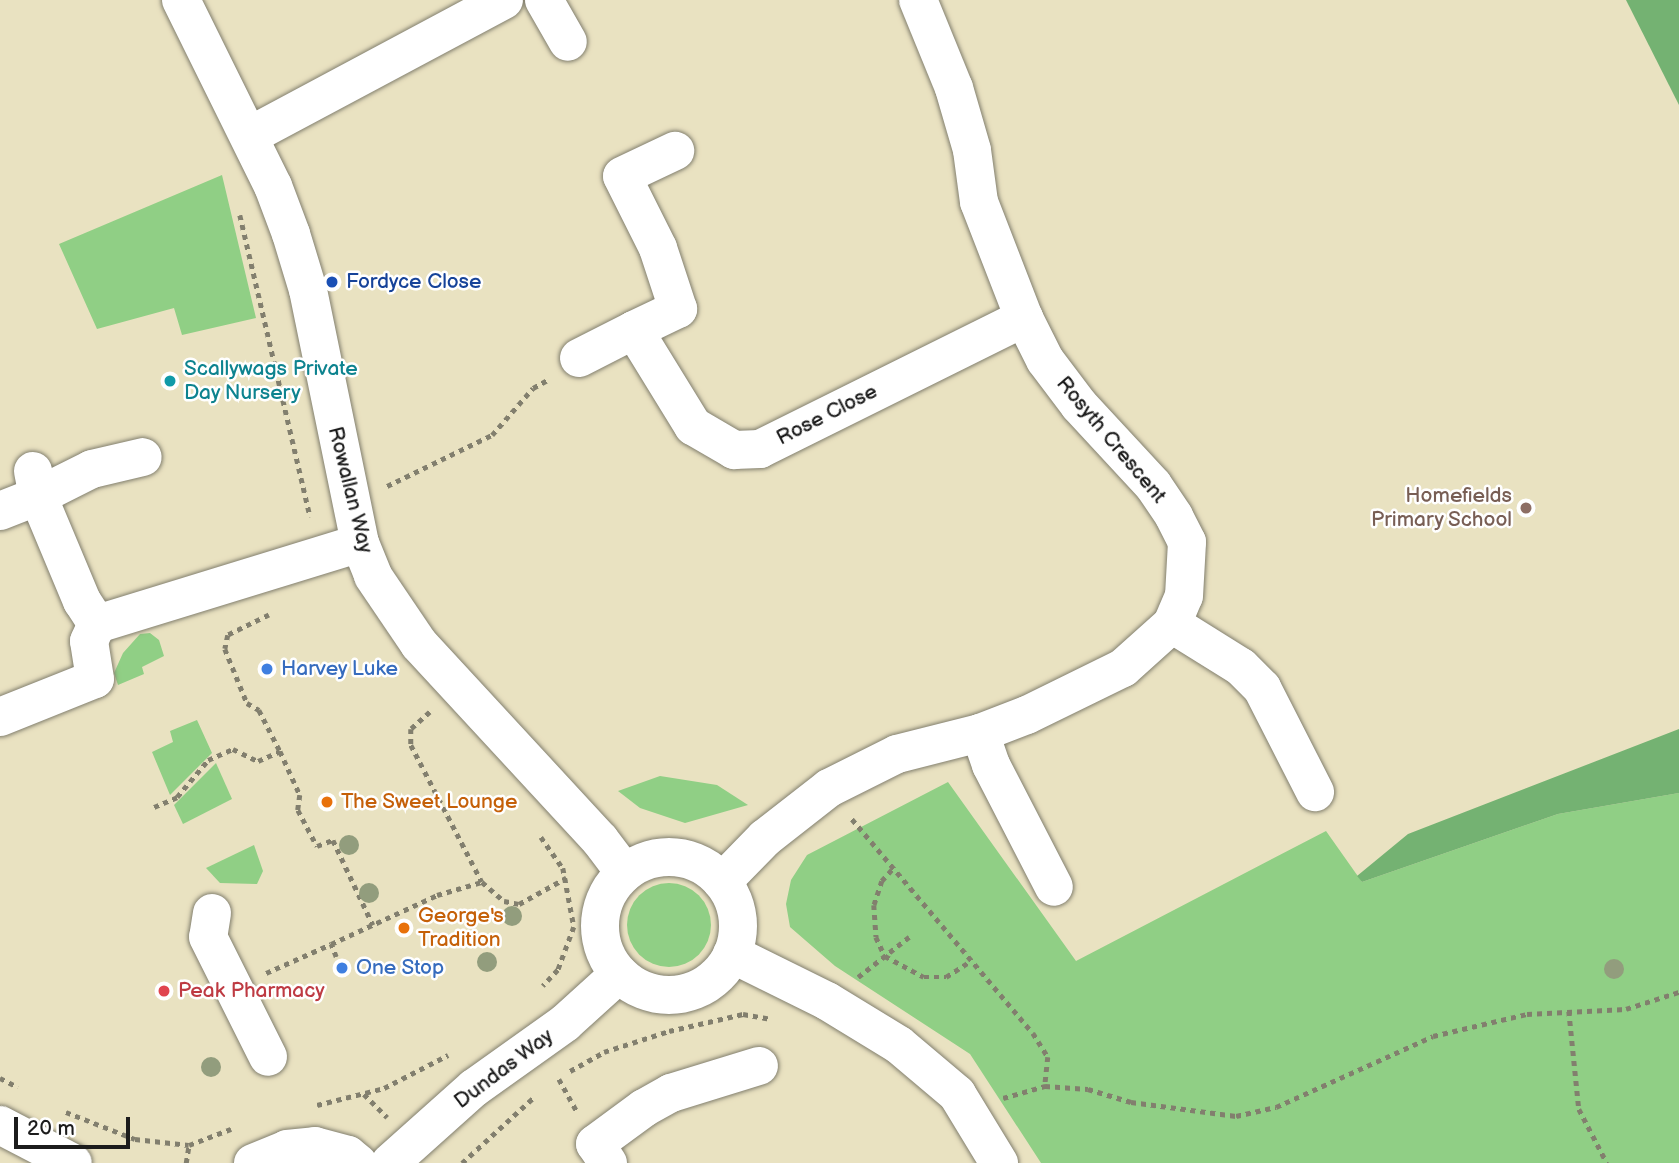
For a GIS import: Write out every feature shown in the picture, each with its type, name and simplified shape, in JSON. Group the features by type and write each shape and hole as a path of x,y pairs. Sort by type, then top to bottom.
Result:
{"street":[{"name":"Rowallan Way","path":"181,0 208,61 249,136 291,234 307,290 360,543 390,606 419,644 600,840 625,873"},
{"path":"249,136 504,0"},
{"path":"544,0 568,42"},
{"name":"Rosyth Crescent","path":"918,0 950,75 972,150 979,202 1024,318 1045,360 1072,396 1153,485 1174,516 1187,542 1188,569 1172,624"},
{"path":"579,358 678,309 658,248 622,176 675,151"},
{"name":"Rose Close","path":"634,330 693,426 734,450 760,449 784,439 960,346 1024,318"},
{"path":"0,510 35,482 143,457"},
{"path":"35,482 82,601 97,624"},
{"path":"0,717 95,679 89,641 97,624 360,543"},
{"path":"722,882 765,838 828,788 897,754 980,733 1123,668 1172,624 1241,667 1262,688 1315,792"},
{"path":"980,733 990,765 1054,887"},
{"path":"664,857 706,868 722,882 737,917 732,954 720,974 680,995 658,995 637,988 619,974 606,956 600,933 601,911 610,890 625,873 664,857"},
{"path":"212,913 208,937 268,1057"},
{"path":"732,954 827,1001 899,1045 957,1094 974,1116 999,1163"},
{"name":"Dundas Way","path":"390,1163 474,1088 565,1023 619,974"},
{"path":"590,1157 644,1108 671,1093 759,1066"},
{"path":"0,1125 73,1163"},
{"path":"253,1163 287,1149 315,1146 348,1155 358,1163"}],"path":[{"path":"239,211 272,360 323,555"},
{"path":"379,490 492,435 533,388 548,380"},
{"path":"283,609 237,629 223,641 247,702 260,710 280,751 300,795 298,810 317,846 333,840 373,925"},
{"path":"435,708 411,729 411,745 482,882 505,901 519,904 566,878"},
{"path":"154,807 177,797 208,760 233,749 258,761 280,751"},
{"path":"828,788 892,870 1033,1033 1048,1057 1045,1086"},
{"path":"539,835 566,878 574,927 558,970 540,989"},
{"path":"892,870 882,881 873,915 876,937 885,956 924,977 946,977 969,962"},
{"path":"222,966 253,979 437,895 482,882"},
{"path":"827,1001 909,937"},
{"path":"331,944 336,957"},
{"path":"974,1116 1009,1095 1045,1086 1088,1089 1131,1102 1236,1116 1276,1107 1433,1036 1484,1021 1569,1011 1626,1009 1679,992"},
{"path":"1569,1011 1579,1109 1607,1163"},
{"path":"314,1106 384,1088 457,1049"},
{"path":"0,1078 23,1090"},
{"path":"58,1108 135,1139 189,1144 235,1127"},
{"path":"186,1163 189,1144"}],"green space":[{"path":"1626,0 1679,0 1679,105"},
{"path":"222,175 256,318 182,335 174,308 97,329 59,244"},
{"path":"150,633 159,640 164,656 142,667 144,674 118,685 114,673 123,653 140,634"},
{"path":"197,720 212,753 170,795 152,752 173,742 170,731"},
{"path":"1679,729 1679,793 1558,814 1362,882 1357,876 1408,834"},
{"path":"216,763 232,799 183,824 174,805"},
{"path":"660,776 717,785 748,805 685,823 640,808 618,791"},
{"path":"948,782 1076,961 1326,831 1362,882 1558,814 1679,793 1679,1163 1041,1163 970,1054 835,966 790,927 786,904 791,880 807,855"},
{"path":"254,845 263,871 257,884 220,883 206,868"},
{"path":"669,883 692,890 704,902 711,925 704,948 692,960 669,967 646,960 634,948 627,925 634,902 646,890"}],"place":[{"name":"Fordyce Close","path":"332,282"},
{"name":"Scallywags Private Day Nursery","path":"170,381"},
{"name":"Homefields Primary School","path":"1526,508"},
{"name":"Harvey Luke","path":"267,669"},
{"name":"The Sweet Lounge","path":"327,802"},
{"name":"George's Tradition","path":"404,928"},
{"name":"One Stop","path":"342,968"},
{"name":"Peak Pharmacy","path":"164,991"}]}
